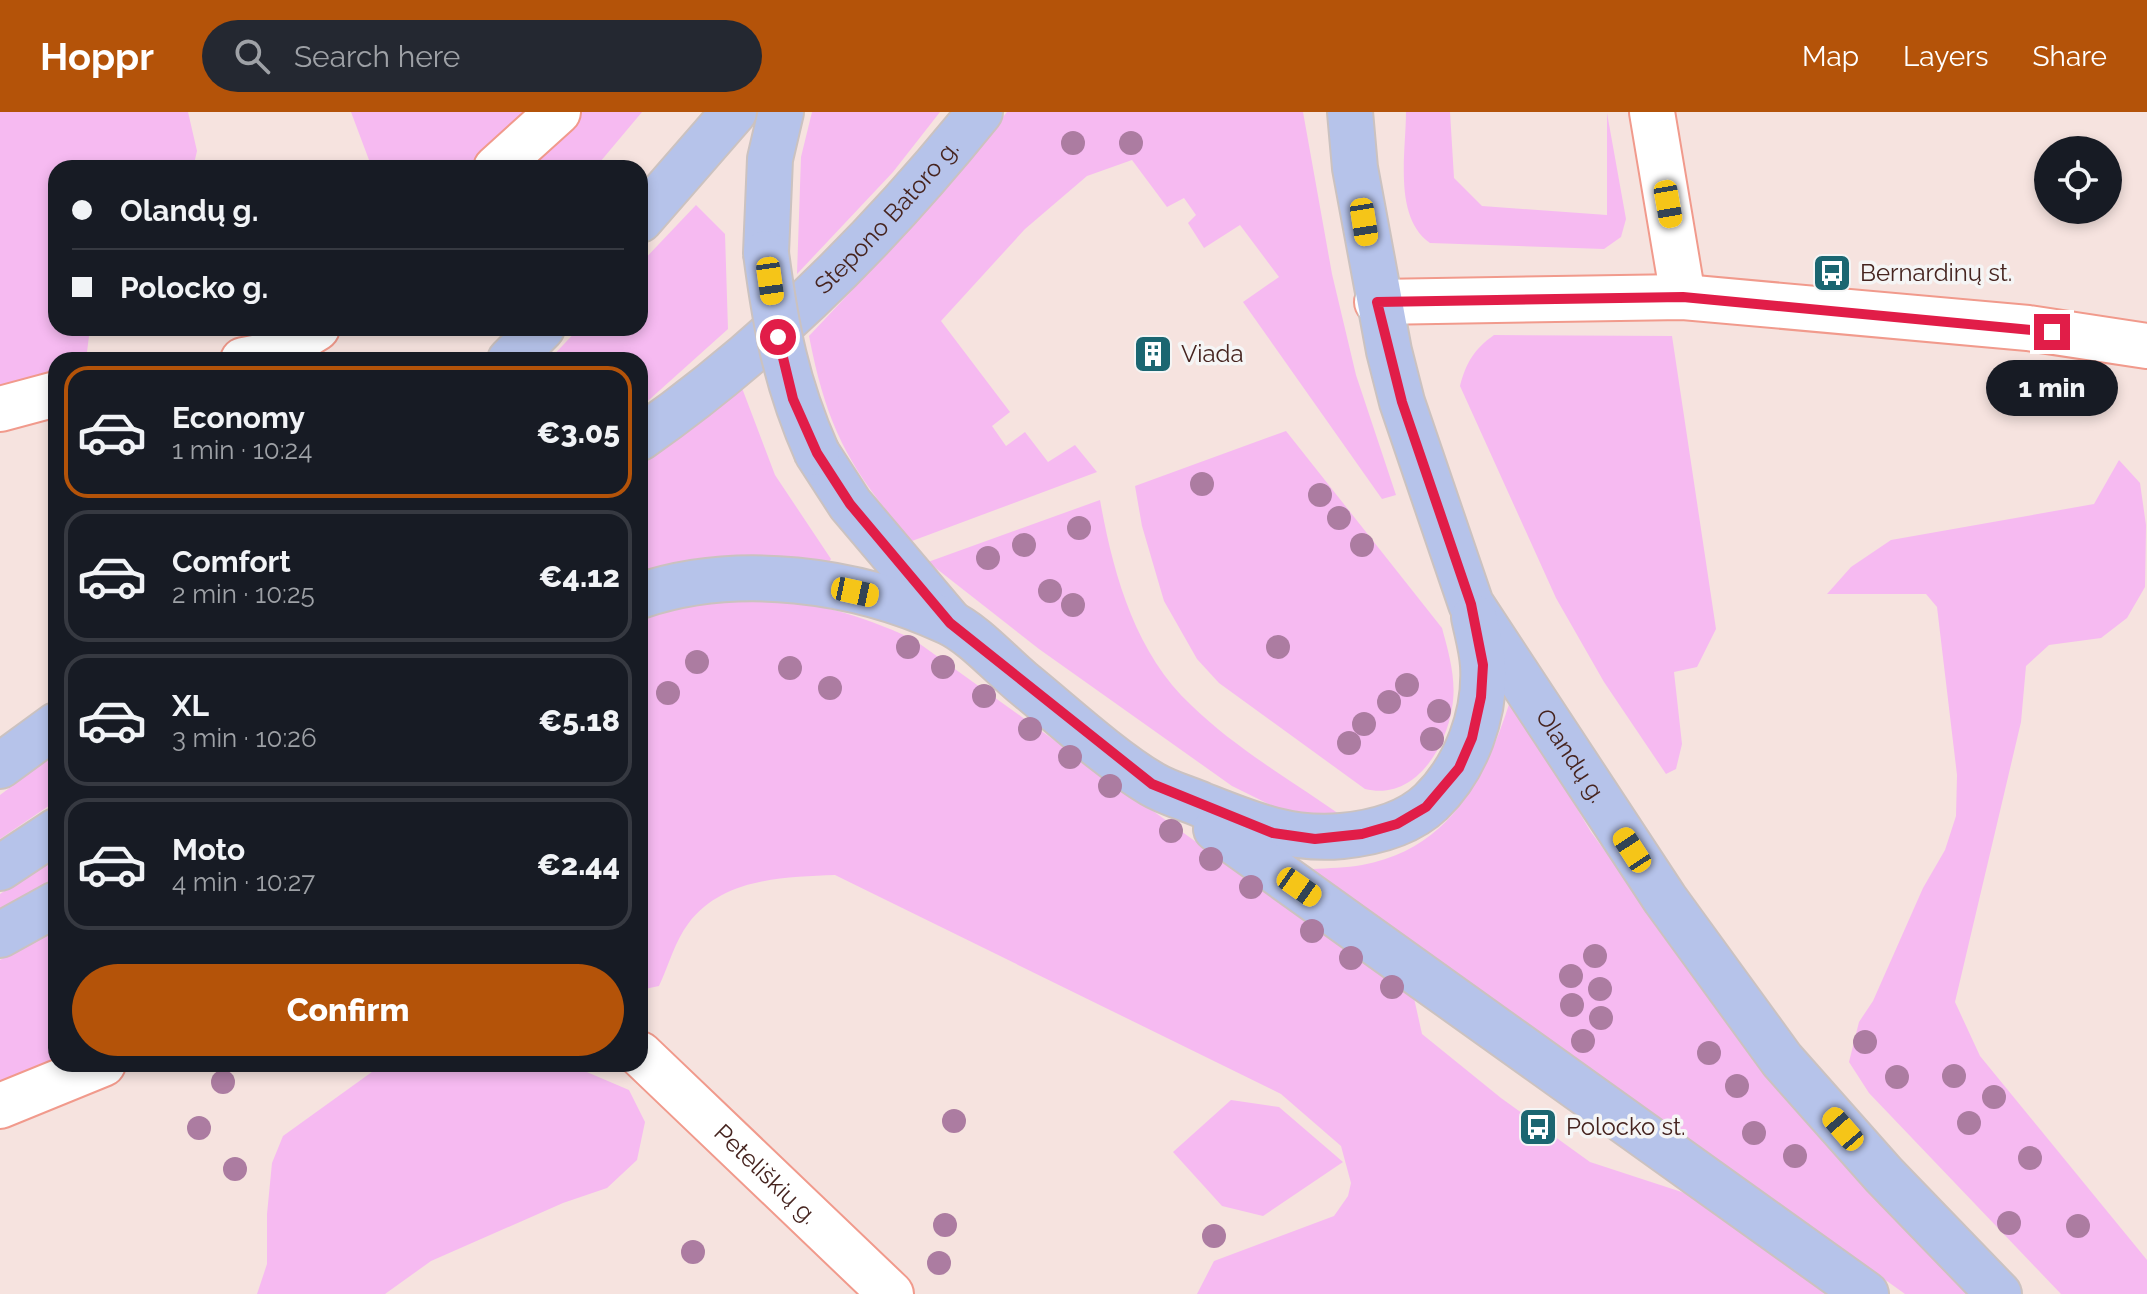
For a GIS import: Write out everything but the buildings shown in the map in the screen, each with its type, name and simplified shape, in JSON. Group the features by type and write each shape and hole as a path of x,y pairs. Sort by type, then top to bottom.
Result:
{"main road":[{"path":"648,211 734,112"},
{"path":"781,112 770,159 766,253 778,337 793,399 817,453 850,504 950,623 1152,784 1446,990 1866,1294"},
{"name":"Stepono Batoro g.","path":"648,432 805,306 928,177 980,112"},
{"name":"Olandų g.","path":"1350,112 1355,168 1377,302 1402,402 1471,604 1665,899 1782,1060 1884,1175 1999,1294"},
{"path":"518,352 534,336"},
{"path":"648,594 700,581 764,579 827,586 883,599 950,623"},
{"path":"1152,784 1273,833 1315,839 1362,834 1397,824 1426,807 1444,790 1472,738 1483,665 1471,604"},
{"path":"0,766 48,731"},
{"path":"0,868 48,836"},
{"path":"0,935 48,908"}],"street":[{"path":"505,160 558,112"},
{"path":"1652,112 1683,297"},
{"path":"1377,302 1683,297 2028,328 2147,346"},
{"path":"278,352 304,336"},
{"path":"0,409 48,396"},
{"name":"Peteliškių g.","path":"648,1062 891,1294"},
{"path":"0,1106 83,1072"}],"shaded area":[{"path":"0,112 188,112 197,151 195,160 48,160 48,336 89,336 87,352 48,352 48,398 0,413"},
{"path":"351,112 642,112 602,160 369,160"},
{"path":"812,112 940,112 893,172 797,274 801,157"},
{"path":"1007,112 1303,112 1332,274 1356,375 1396,495 1382,499 1243,302 1279,277 1240,225 1204,248 1188,223 1196,215 1184,198 1167,207 1132,160 1087,176 1025,229 941,321 1010,412 992,426 1006,446 1025,432 1048,462 1075,445 1097,472 912,541 872,492 844,447 824,397 809,336 921,217"},
{"path":"1406,112 1450,112 1454,178 1482,206 1607,215 1607,113 1626,219 1621,237 1604,249 1430,243 1418,232 1406,201"},
{"path":"696,205 725,234 728,329 648,401 648,352 556,352 572,336 648,336 648,256"},
{"path":"1494,335 1672,336 1716,629 1697,667 1674,672 1682,744 1676,769 1666,774 1604,682 1556,598 1460,386 1472,357"},
{"path":"742,388 775,475 831,559 827,565 719,560 648,571 648,456"},
{"path":"1286,431 1442,628 1454,688 1448,724 1434,756 1424,769 1398,787 1382,791 1365,789 1219,683 1197,659 1164,601 1142,526 1135,486"},
{"path":"2119,460 2140,483 2146,525 2145,587 2127,618 2101,638 2049,645 2026,666 2021,722 1955,1002 1980,1056 2147,1260 2147,1294 2061,1294 1869,1093 1849,1062 1859,1022 1873,1001 1923,888 1945,850 1956,816 1957,775 1937,607 1926,594 1827,594 1851,567 1891,540 2094,504"},
{"path":"1100,500 1112,556 1129,610 1141,637 1172,684 1227,736 1345,818 1289,814 1232,786 1039,649 928,562"},
{"path":"736,599 827,608 913,639 1414,998 1422,1034 1501,1098 1590,1162 1700,1198 1833,1294 1197,1294 1214,1261 1334,1216 1348,1196 1351,1183 1341,1146 1281,1094 835,875 775,879 718,897 688,924 675,946 659,986 648,988 648,616 684,605"},
{"path":"1511,698 1591,832 1727,1017 1970,1294 1905,1294 1312,869 1356,866 1393,856 1419,843 1442,825 1477,780"},
{"path":"48,759 48,806 0,839 0,795"},
{"path":"48,861 48,883 0,910 0,894"},
{"path":"48,934 48,1068 0,1090 0,960"},
{"path":"372,1072 587,1072 629,1090 645,1122 637,1160 607,1188 563,1203 431,1261 385,1294 257,1294 267,1264 267,1214 272,1163 283,1136"},
{"path":"1231,1100 1279,1107 1343,1162 1263,1216 1222,1206 1173,1152"}],"place":[{"name":"Bernardinų st.","path":"1832,273"},
{"name":"Viada","path":"1153,354"},
{"name":"Polocko st.","path":"1538,1127"}],"route":[{"path":"778,337 793,399 817,453 850,504 950,623 1152,784 1273,833 1315,839 1362,834 1397,824 1426,807 1444,790 1459,768 1472,738 1481,697 1483,665 1471,604 1402,402 1377,302 1479,297 1683,297 2052,332"}]}
